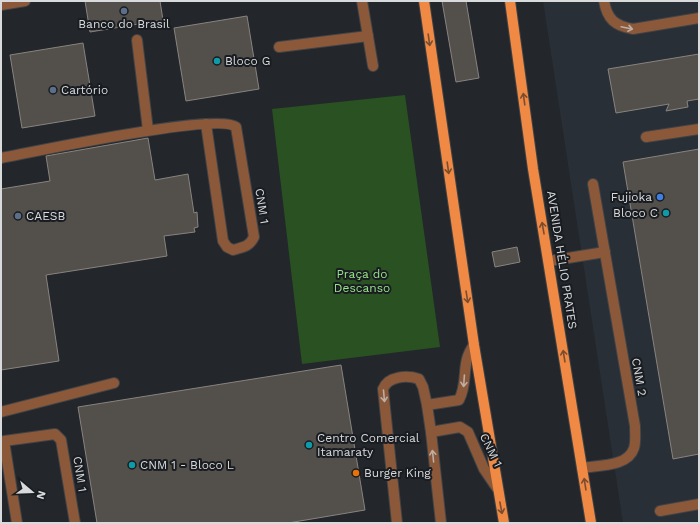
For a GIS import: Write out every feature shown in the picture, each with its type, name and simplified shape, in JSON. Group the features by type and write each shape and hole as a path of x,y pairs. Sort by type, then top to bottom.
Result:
{"main road":[{"path":"424,1 474,345 504,523"},
{"name":"AVENIDA HÉLIO PRATES","path":"510,1 534,169 591,523"}],"lane":[{"path":"1,5 25,1"},
{"path":"362,1 373,66"},
{"path":"604,1 606,14 622,28 633,29 699,18"},
{"path":"280,47 368,36"},
{"path":"137,40 148,130"},
{"name":"CNM 1","path":"1,158 148,130 206,124 229,123 236,126 254,237 250,244 246,247 233,250 227,247 224,241 206,124"},
{"path":"646,137 699,129"},
{"name":"CNM 2","path":"582,468 623,461 631,455 635,447 634,426 594,184"},
{"path":"549,261 605,252"},
{"path":"427,405 459,400 463,393 466,359 474,345"},
{"path":"397,523 383,389 389,380 411,376 419,379 423,387 427,405 441,523"},
{"path":"1,412 114,383"},
{"name":"CNM 1","path":"431,432 460,426 468,432 484,469 497,488"},
{"name":"CNM 1","path":"16,523 2,441 55,434 61,440 75,523"},
{"path":"660,511 699,504"}],"shaded area":[{"path":"543,1 699,1 699,523 623,523"}],"green space":[{"name":"Praça do Descanso","path":"405,95 440,347 302,364 272,109"}],"building":[{"name":"Banco do Brasil","path":"85,1 160,1 163,20 90,32"},
{"path":"442,1 466,1 479,78 456,82"},
{"name":"Bloco G","path":"247,16 259,89 186,101 174,28"},
{"name":"Cartório","path":"83,43 95,116 22,128 10,55"},
{"path":"699,54 699,99 687,101 688,107 666,111 669,104 616,113 608,69"},
{"path":"148,138 155,180 188,174 194,213 197,212 198,227 194,228 195,232 164,236 167,256 46,275 59,361 1,370 1,189 50,181 46,156"},
{"path":"699,149 699,454 673,459 623,162"},
{"path":"517,247 520,262 495,267 492,252"},
{"path":"341,365 365,510 288,523 97,523 78,407"}],"place":[{"name":"Banco do Brasil","path":"124,11"},
{"name":"Bloco G","path":"217,61"},
{"name":"Cartório","path":"53,90"},
{"name":"Fujioka","path":"660,197"},
{"name":"Bloco C","path":"666,213"},
{"name":"CAESB","path":"18,216"},
{"name":"Centro Comercial Itamaraty","path":"309,445"},
{"name":"CNM 1 - Bloco L","path":"132,465"},
{"name":"Burger King","path":"356,473"}]}
